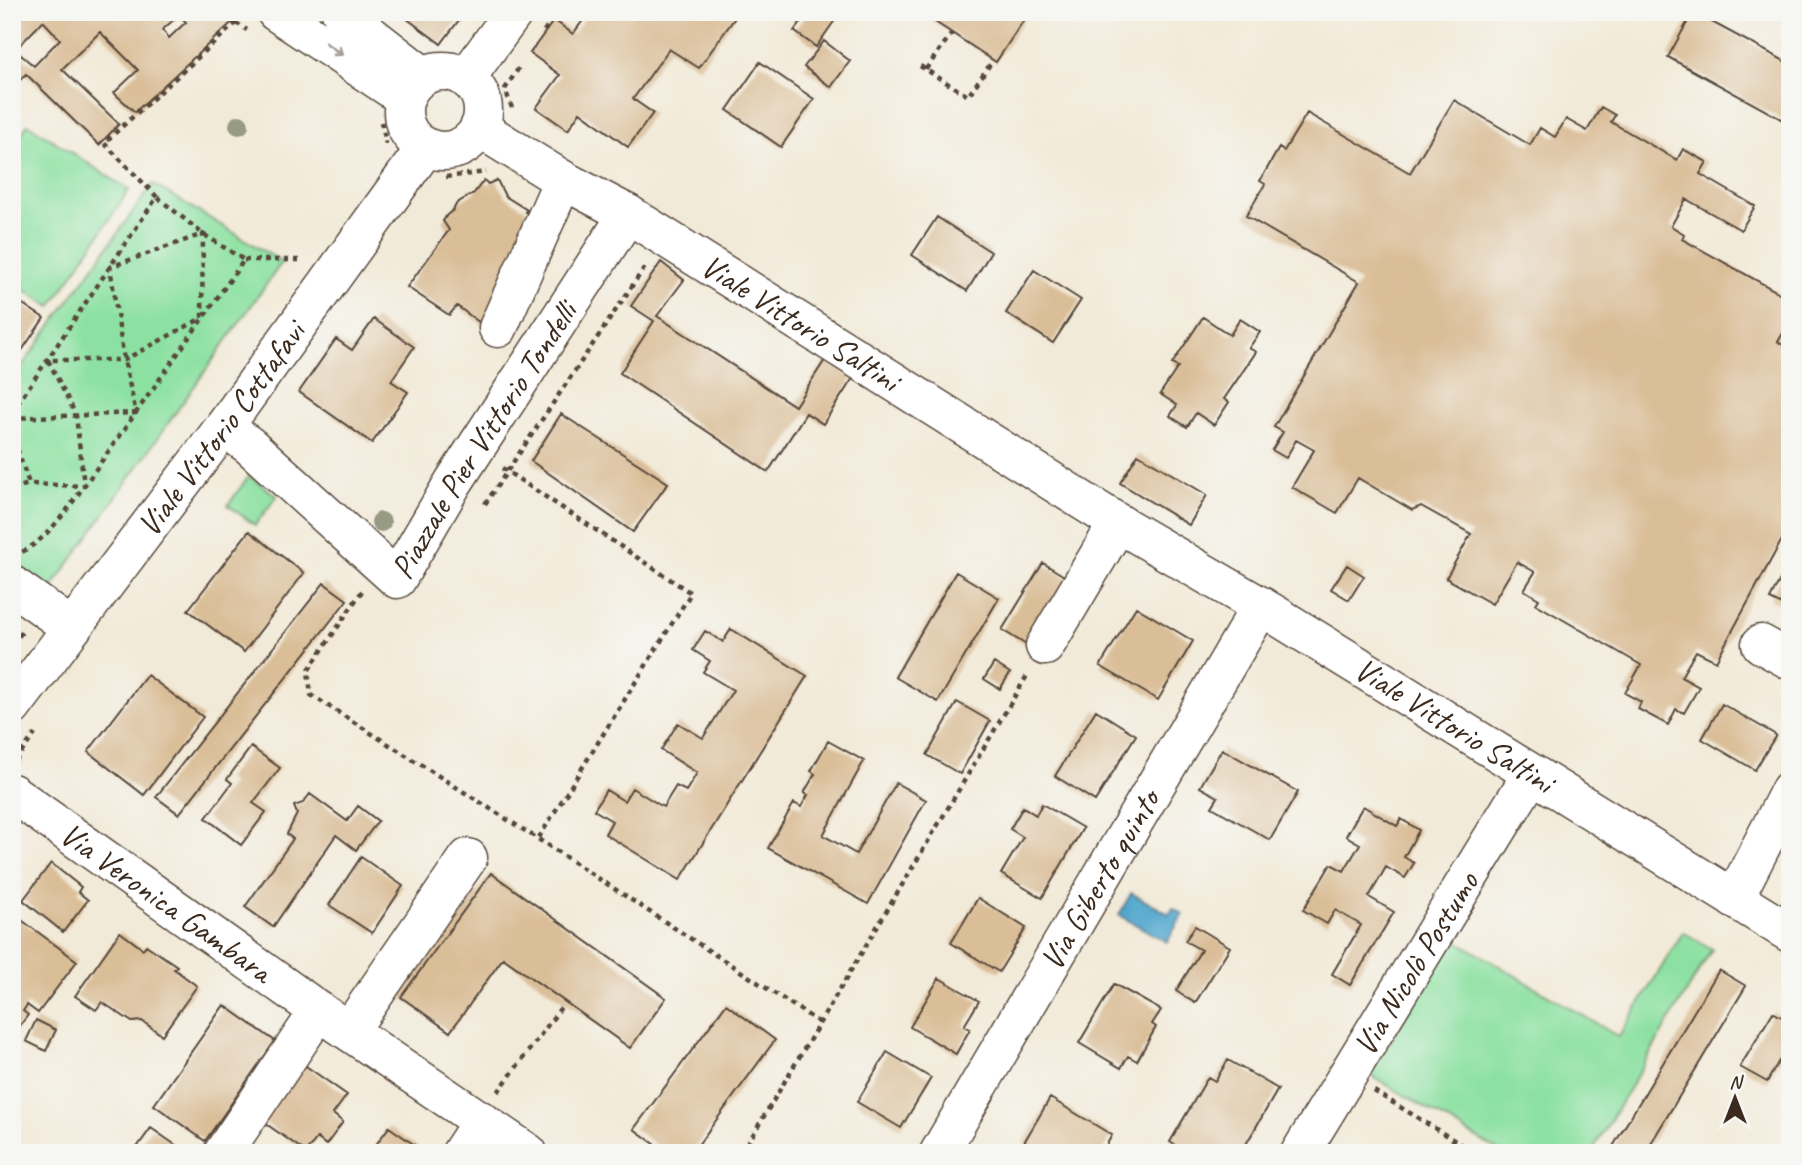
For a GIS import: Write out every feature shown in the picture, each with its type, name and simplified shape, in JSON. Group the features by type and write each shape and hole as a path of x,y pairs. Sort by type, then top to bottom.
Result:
{"street":[{"path":"276,12 402,95"},
{"path":"341,12 402,95 402,113 413,138 426,147 438,150 454,149 469,140 479,128 483,108 481,99 466,78 441,71 402,95"},
{"path":"466,78 514,12"},
{"name":"Viale Vittorio Saltini","path":"479,128 563,180 628,214 1118,523 1261,606 1790,933"},
{"name":"Viale Vittorio Cottafavi","path":"12,707 57,618 224,427 426,147"},
{"path":"498,328 563,180"},
{"name":"Piazzale Pier Vittorio Tondelli","path":"224,427 250,446 397,579 475,450 628,214"},
{"path":"1045,646 1118,523"},
{"path":"12,585 57,618"},
{"name":"Via Giberto quinto","path":"939,1153 1261,606"},
{"name":"Via Nicolò Postumo","path":"1300,1153 1531,775"},
{"path":"1734,899 1790,790"},
{"name":"Via Veronica Gambara","path":"12,793 334,1021 489,1107 528,1153"},
{"path":"223,1153 468,858"},
{"path":"461,1153 489,1107"}],"path":[{"path":"234,22 236,23 104,143 157,197 203,234 244,260 301,260"},
{"path":"952,33 923,67 968,96 993,60"},
{"path":"380,153 402,95"},
{"path":"12,412 157,197"},
{"path":"110,267 203,234"},
{"path":"202,318 203,234"},
{"path":"292,272 309,250"},
{"path":"485,504 653,255"},
{"path":"12,557 34,546 47,534 244,260"},
{"path":"110,267 124,360 136,413"},
{"path":"48,360 124,360 202,318"},
{"path":"48,360 76,415 84,486"},
{"path":"12,418 136,413"},
{"path":"12,433 29,484"},
{"path":"475,450 691,593 538,839"},
{"path":"12,489 29,484 84,486"},
{"path":"363,590 307,671 311,695 538,839 820,1024"},
{"path":"12,644 57,618"},
{"path":"742,1153 1045,646"},
{"path":"12,751 19,755"},
{"path":"489,1107 562,1006"},
{"path":"1347,1074 1475,1153"}],"green space":[{"path":"28,124 129,190 51,307 12,282 12,148"},
{"path":"153,184 282,262 42,602 12,582 12,380"},
{"path":"249,476 277,496 255,525 228,505"},
{"path":"1683,932 1712,949 1591,1153 1502,1153 1370,1075 1452,938 1619,1037"}],"water":[{"path":"1131,893 1169,914 1173,908 1183,914 1167,942 1119,915"}],"building":[{"path":"12,12 241,14 135,112 114,93 138,70 100,32 62,69 119,124 99,145 26,74 12,88","holes":["179,15 186,22 169,38 162,30","43,21 60,39 34,66 15,50"]},
{"path":"398,12 465,12 441,44"},
{"path":"589,12 739,12 699,68 669,49 633,99 653,113 628,147 580,112 568,130 536,108 560,75 530,53 554,20 573,34"},
{"path":"808,12 824,12 835,20 816,47 794,31"},
{"path":"920,12 1029,12 996,62"},
{"path":"1693,12 1790,64 1790,124 1668,57"},
{"path":"824,41 850,61 831,87 804,67"},
{"path":"760,62 814,99 781,147 727,110"},
{"path":"1454,100 1530,145 1540,128 1555,137 1566,119 1587,131 1601,107 1615,115 1611,122 1677,160 1683,149 1707,162 1700,174 1755,206 1741,230 1686,199 1671,226 1684,234 1682,239 1790,299 1790,321 1778,342 1790,349 1790,525 1716,661 1696,651 1681,677 1699,687 1684,713 1676,709 1668,725 1638,709 1641,702 1625,693 1641,665 1536,604 1539,599 1524,590 1535,572 1517,562 1492,604 1446,578 1471,534 1421,506 1412,510 1358,478 1337,513 1292,487 1314,450 1296,440 1286,458 1272,450 1283,432 1274,427 1359,282 1246,216 1265,184 1260,181 1279,148 1284,151 1307,113 1410,173"},
{"path":"484,180 488,184 497,180 505,196 527,210 525,212 536,220 487,328 457,306 449,315 407,287 449,230 443,221 447,215 457,203 474,193"},
{"path":"937,217 991,252 967,291 912,255"},
{"path":"661,262 684,280 657,316 795,406 825,360 853,378 823,424 806,413 768,472 620,373 654,321 631,306"},
{"path":"1034,270 1081,300 1053,343 1006,313"},
{"path":"12,297 44,318 12,365"},
{"path":"1203,317 1230,335 1240,319 1260,332 1249,348 1256,352 1224,399 1229,402 1214,425 1196,413 1187,427 1170,416 1177,405 1160,394 1178,367 1172,364"},
{"path":"374,319 414,347 391,381 408,392 372,443 299,392 336,339 352,350"},
{"path":"561,414 668,483 633,532 531,461"},
{"path":"1138,454 1207,495 1189,525 1120,483"},
{"path":"249,531 304,573 244,652 188,610"},
{"path":"1043,563 1079,585 1038,652 1002,630"},
{"path":"1788,564 1790,565 1790,609 1770,599"},
{"path":"1347,565 1364,576 1349,600 1331,589"},
{"path":"956,572 999,598 938,702 895,677"},
{"path":"324,583 347,600 179,814 156,797"},
{"path":"1136,607 1193,641 1158,700 1100,666"},
{"path":"731,629 807,676 680,880 605,834 612,821 594,810 606,790 624,801 632,788 663,807 676,786 686,791 697,773 661,750 678,723 703,738 733,690 703,672 710,661 693,650 705,631 723,642"},
{"path":"994,663 1010,673 1000,689 984,679"},
{"path":"147,675 203,717 144,795 88,752"},
{"path":"957,702 990,721 960,774 927,755"},
{"path":"1722,704 1776,735 1755,770 1702,739"},
{"path":"1096,710 1136,735 1095,801 1055,776"},
{"path":"828,741 864,761 823,835 856,854 896,783 926,800 868,904 768,848 794,803 801,807 808,795 804,793 815,774 811,771"},
{"path":"251,747 280,768 253,803 266,812 241,845 206,818 232,783 227,779"},
{"path":"1222,749 1298,792 1270,840 1212,807 1218,797 1200,787"},
{"path":"310,794 347,821 358,806 378,821 356,850 336,835 273,927 245,907 293,839 287,834 297,814 294,806 303,803"},
{"path":"1042,804 1083,828 1042,898 1001,874 1023,837 1010,829 1023,807 1036,815"},
{"path":"1363,806 1397,826 1401,819 1419,830 1404,857 1414,863 1405,878 1386,867 1369,897 1394,912 1350,985 1332,974 1361,925 1335,910 1327,924 1303,910 1331,864 1344,871 1360,844 1346,836"},
{"path":"361,857 403,886 372,933 329,905"},
{"path":"51,863 81,887 78,892 88,900 63,932 23,900"},
{"path":"491,873 666,998 630,1048 503,958 450,1032 401,997"},
{"path":"978,898 1026,928 999,972 951,943"},
{"path":"16,916 77,961 38,1013 27,1005 23,1011 28,1015 12,1036 12,922"},
{"path":"1195,926 1230,947 1195,1003 1176,991 1201,950 1185,941"},
{"path":"120,932 143,949 146,945 177,966 174,969 197,986 162,1035 142,1021 132,1022 102,1002 96,1010 75,996"},
{"path":"1719,970 1746,986 1645,1153 1609,1153"},
{"path":"939,978 979,1001 964,1026 970,1029 956,1054 910,1027"},
{"path":"1114,984 1161,1010 1152,1024 1156,1027 1137,1061 1128,1056 1121,1068 1079,1043"},
{"path":"726,1004 775,1040 692,1153 667,1153 634,1129"},
{"path":"224,1005 275,1041 205,1141 154,1105"},
{"path":"1773,1012 1790,1022 1790,1068 1779,1061 1767,1082 1740,1067"},
{"path":"36,1020 56,1030 46,1051 26,1041"},
{"path":"887,1052 931,1078 901,1128 857,1102"},
{"path":"1228,1060 1278,1089 1241,1153 1230,1148 1227,1153 1188,1153 1170,1142 1208,1077 1215,1081"},
{"path":"303,1064 347,1095 333,1114 343,1122 326,1145 317,1138 306,1152 262,1121"},
{"path":"1050,1098 1112,1135 1102,1153 1037,1153 1023,1144"},
{"path":"389,1127 426,1153 370,1153"},
{"path":"151,1128 187,1153 133,1153"}]}
